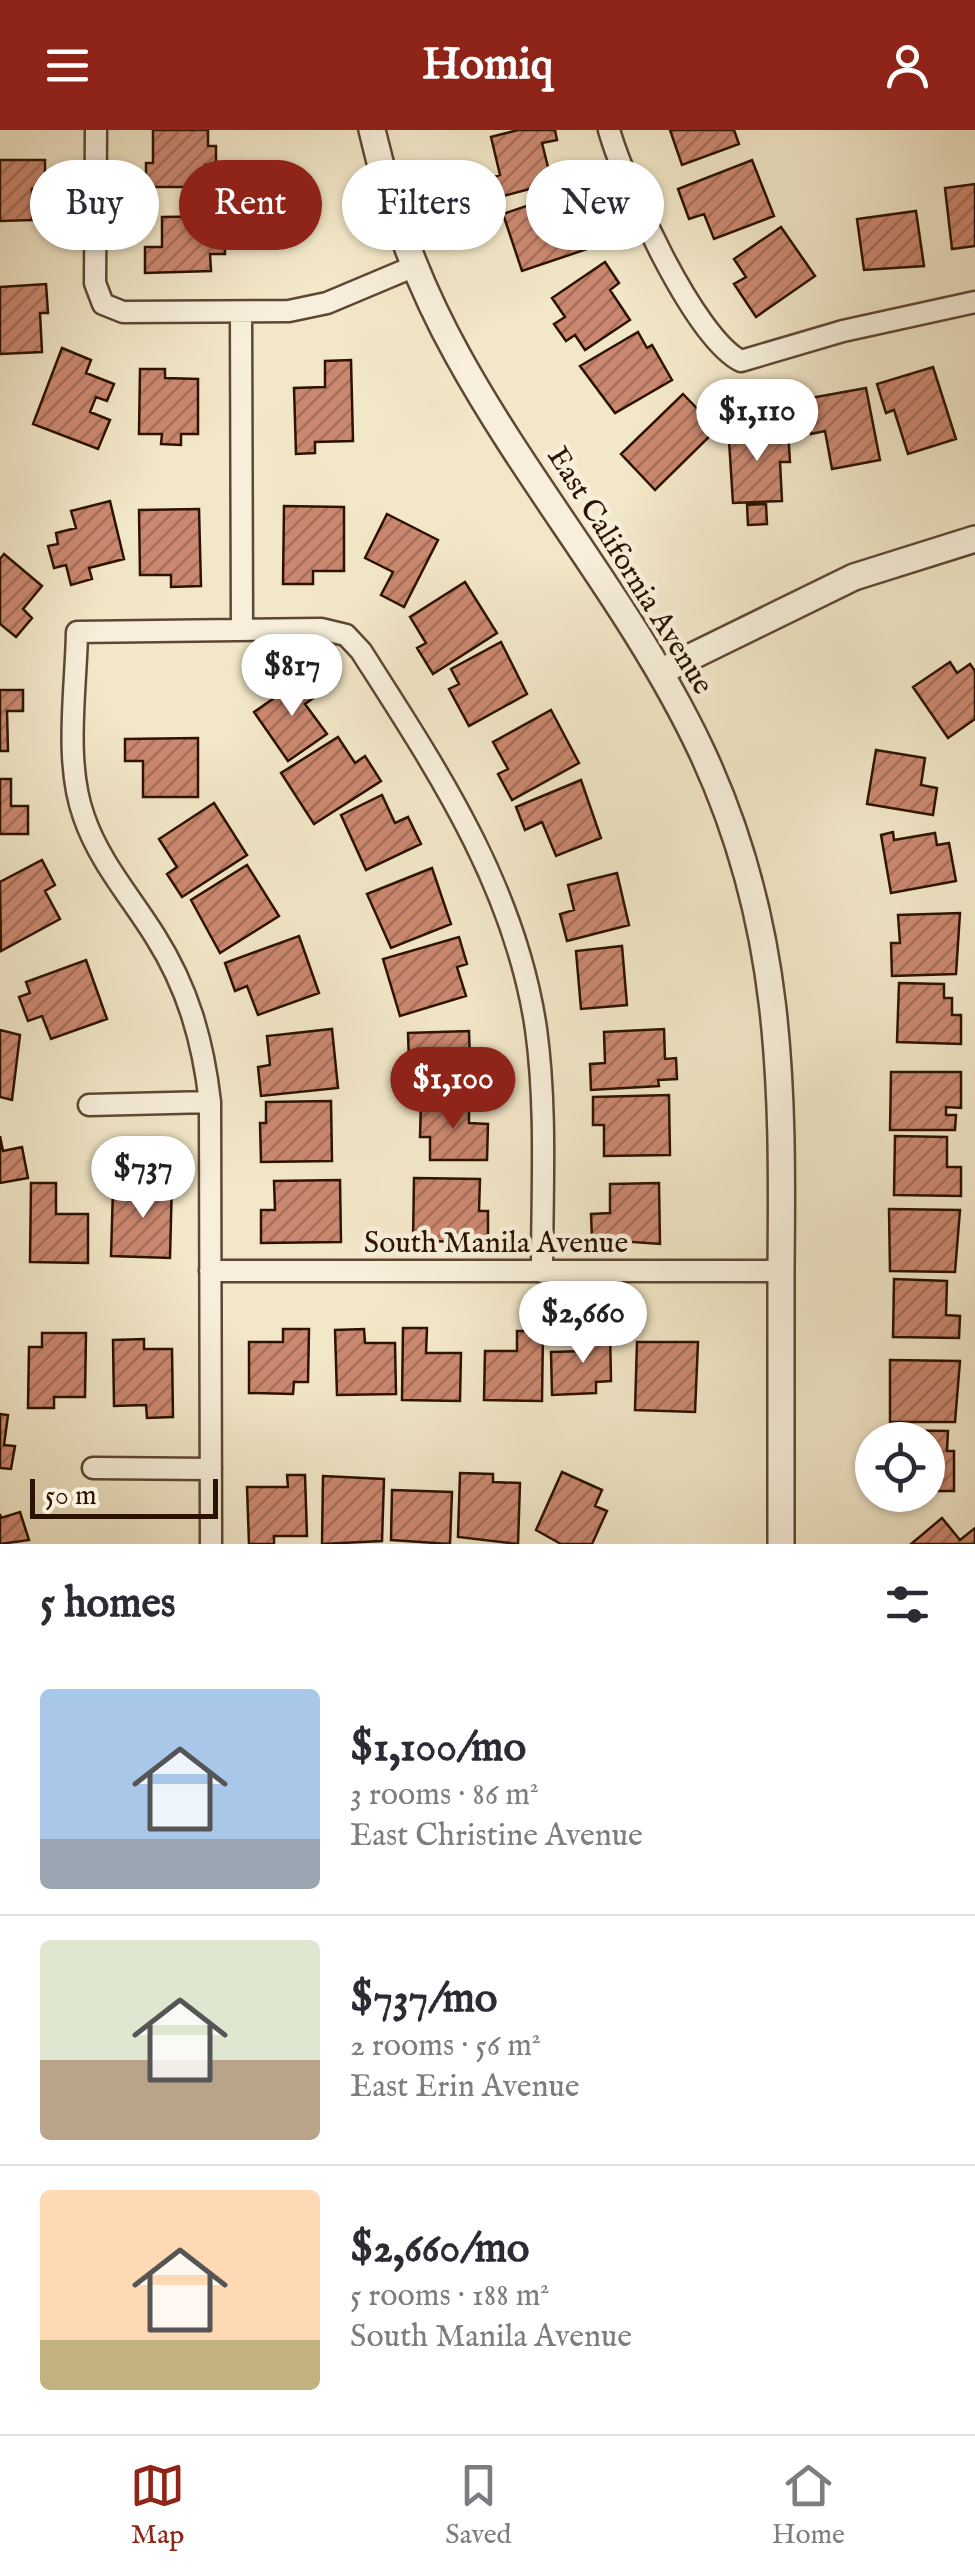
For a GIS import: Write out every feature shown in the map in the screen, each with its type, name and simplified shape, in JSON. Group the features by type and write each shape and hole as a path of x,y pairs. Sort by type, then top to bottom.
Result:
{"street":[{"path":"96,130 95,284 102,304 123,312 289,311 327,304 414,266"},
{"name":"East California Avenue","path":"372,130 383,178 414,266 458,357 662,670 730,820 766,950 784,1104 781,1544"},
{"path":"608,130 650,232 716,343 742,360 843,330 975,302"},
{"path":"241,312 242,630"},
{"path":"662,670 854,577 975,539"},
{"path":"211,1544 210,1102 204,1051 182,988 156,938 102,857 82,814 75,770 77,632 321,630 346,635 362,652 473,832 505,907 536,1030 542,1272"},
{"path":"89,1105 210,1102"},
{"name":"South Manila Avenue","path":"210,1271 781,1271"},
{"path":"94,1468 211,1470"}],"building":[{"path":"153,130 208,130 208,146 216,146 216,160 179,160 179,187 159,187 159,160 153,160"},
{"path":"518,130 555,130 557,140 542,143 546,160 526,160 526,190 506,195 506,160 496,160 491,137"},
{"path":"670,130 734,130 739,144 682,165"},
{"path":"0,160 30,160 30,220 0,221"},
{"path":"752,160 774,216 714,239 704,214 689,219 678,189"},
{"path":"975,184 975,246 952,249 945,188"},
{"path":"526,206 526,250 584,250 522,271 506,213"},
{"path":"916,211 924,266 864,270 857,219"},
{"path":"162,217 179,217 179,250 225,250 225,254 210,254 211,271 145,273 145,250 162,247"},
{"path":"781,227 815,276 756,317 734,284 746,277 734,259"},
{"path":"605,262 619,283 610,290 630,320 585,350 575,335 566,341 554,324 565,317 552,298"},
{"path":"46,284 48,313 40,313 42,352 0,354 0,287"},
{"path":"638,332 647,348 652,345 672,380 615,413 580,366"},
{"path":"62,348 91,360 86,373 114,384 107,401 96,397 90,412 110,420 98,449 33,424"},
{"path":"351,360 353,441 315,442 315,453 296,454 294,388 325,387 325,361"},
{"path":"933,367 956,439 908,454 894,410 886,413 877,384"},
{"path":"140,369 165,369 165,378 198,379 198,434 181,434 181,445 161,444 162,434 139,434"},
{"path":"866,388 880,460 832,469 825,431 811,434 805,399"},
{"path":"683,394 717,429 655,490 621,454"},
{"path":"744,424 744,432 788,430 790,462 780,462 782,501 733,503 728,425"},
{"path":"110,501 124,559 89,568 92,579 71,585 66,565 54,568 48,546 58,544 56,533 76,528 71,511"},
{"path":"766,504 767,524 748,525 747,505"},
{"path":"284,506 344,507 344,571 313,571 313,584 283,584"},
{"path":"199,509 201,586 171,587 171,575 140,575 139,510"},
{"path":"387,514 438,540 404,607 381,595 393,572 365,558"},
{"path":"4,554 42,586 23,609 32,618 16,637 0,624 0,559"},
{"path":"465,582 497,633 433,674 417,648 426,643 410,617"},
{"path":"501,642 527,694 469,726 449,689 459,684 451,669"},
{"path":"950,662 957,673 970,664 975,671 975,719 948,738 913,687"},
{"path":"306,676 319,694 305,704 327,734 288,761 254,712"},
{"path":"0,690 23,690 23,711 7,711 8,751 0,751"},
{"path":"551,710 579,763 512,800 498,774 508,769 493,742"},
{"path":"338,737 355,763 365,756 381,781 314,824 281,773"},
{"path":"198,738 198,797 143,797 143,761 125,761 125,739"},
{"path":"876,750 925,758 921,785 937,788 933,815 867,804"},
{"path":"0,779 11,779 11,806 28,806 28,834 0,834"},
{"path":"581,780 601,838 556,856 542,822 525,830 516,807"},
{"path":"382,795 395,823 408,817 421,844 366,870 341,815"},
{"path":"214,803 247,855 182,897 167,874 177,867 159,839"},
{"path":"893,832 894,840 935,833 937,845 949,843 956,881 891,893 881,835"},
{"path":"42,860 55,885 45,891 60,919 1,951 0,882"},
{"path":"247,865 279,916 220,953 191,900"},
{"path":"432,868 451,924 391,948 367,894"},
{"path":"617,873 629,925 567,941 560,914 574,910 568,885"},
{"path":"960,913 956,974 892,976 891,943 900,943 898,915"},
{"path":"299,936 319,993 258,1015 247,986 235,991 225,963"},
{"path":"459,937 467,964 457,967 466,996 400,1016 383,959"},
{"path":"622,946 627,1005 581,1009 576,951"},
{"path":"86,960 107,1019 51,1039 42,1016 28,1021 19,997 30,993 26,982"},
{"path":"899,983 944,984 944,998 952,998 952,1015 961,1015 961,1044 897,1042"},
{"path":"332,1029 338,1088 261,1096 258,1067 270,1065 267,1036"},
{"path":"664,1029 665,1059 676,1058 677,1079 658,1080 659,1086 591,1090 590,1064 605,1063 604,1032"},
{"path":"0,1030 20,1035 12,1100 0,1097"},
{"path":"469,1031 470,1063 479,1063 480,1090 410,1093 408,1033"},
{"path":"891,1072 961,1072 961,1108 946,1107 946,1115 956,1115 955,1130 890,1130"},
{"path":"669,1095 670,1155 604,1156 604,1125 593,1125 593,1097"},
{"path":"331,1101 332,1161 261,1162 260,1123 266,1123 266,1102"},
{"path":"421,1101 469,1102 469,1123 488,1124 487,1160 430,1160 430,1137 420,1137"},
{"path":"0,1136 3,1151 22,1147 28,1178 0,1183"},
{"path":"895,1136 947,1137 947,1167 961,1167 961,1196 894,1195"},
{"path":"414,1178 480,1179 479,1211 488,1211 488,1242 413,1241"},
{"path":"143,1179 172,1180 170,1258 111,1256 113,1189 143,1190"},
{"path":"340,1180 341,1242 261,1243 261,1210 275,1210 274,1181"},
{"path":"31,1183 56,1183 56,1214 88,1214 88,1263 30,1262"},
{"path":"659,1183 660,1244 592,1239 591,1214 610,1213 610,1184"},
{"path":"889,1209 960,1210 955,1272 890,1271"},
{"path":"894,1279 947,1281 946,1315 960,1316 959,1338 893,1337"},
{"path":"403,1328 427,1328 426,1353 461,1353 460,1401 402,1400"},
{"path":"283,1329 309,1329 308,1382 294,1382 293,1394 249,1393 249,1342 283,1342"},
{"path":"364,1329 365,1343 395,1343 396,1394 337,1395 335,1330"},
{"path":"517,1331 543,1331 542,1401 484,1400 485,1351 517,1351"},
{"path":"585,1331 610,1331 611,1381 596,1382 596,1393 552,1395 551,1352 585,1351"},
{"path":"42,1333 86,1333 85,1397 54,1397 54,1408 28,1408 29,1347 42,1347"},
{"path":"144,1339 144,1349 172,1349 173,1417 147,1418 146,1405 114,1406 113,1340"},
{"path":"637,1342 698,1342 695,1412 635,1410"},
{"path":"890,1360 960,1361 955,1422 890,1422"},
{"path":"0,1414 8,1415 4,1445 15,1446 11,1469 0,1468"},
{"path":"945,1431 947,1451 954,1451 954,1491 945,1491"},
{"path":"562,1472 602,1490 595,1506 607,1511 592,1544 561,1544 536,1530"},
{"path":"460,1473 493,1474 493,1482 520,1483 518,1544 458,1537"},
{"path":"287,1475 305,1475 307,1536 274,1536 274,1544 249,1544 247,1487 288,1487"},
{"path":"323,1476 384,1479 382,1541 322,1544"},
{"path":"392,1490 452,1492 450,1544 391,1540"},
{"path":"20,1512 29,1540 0,1544 0,1514 1,1518"},
{"path":"942,1518 960,1540 975,1528 975,1544 911,1544"}]}
